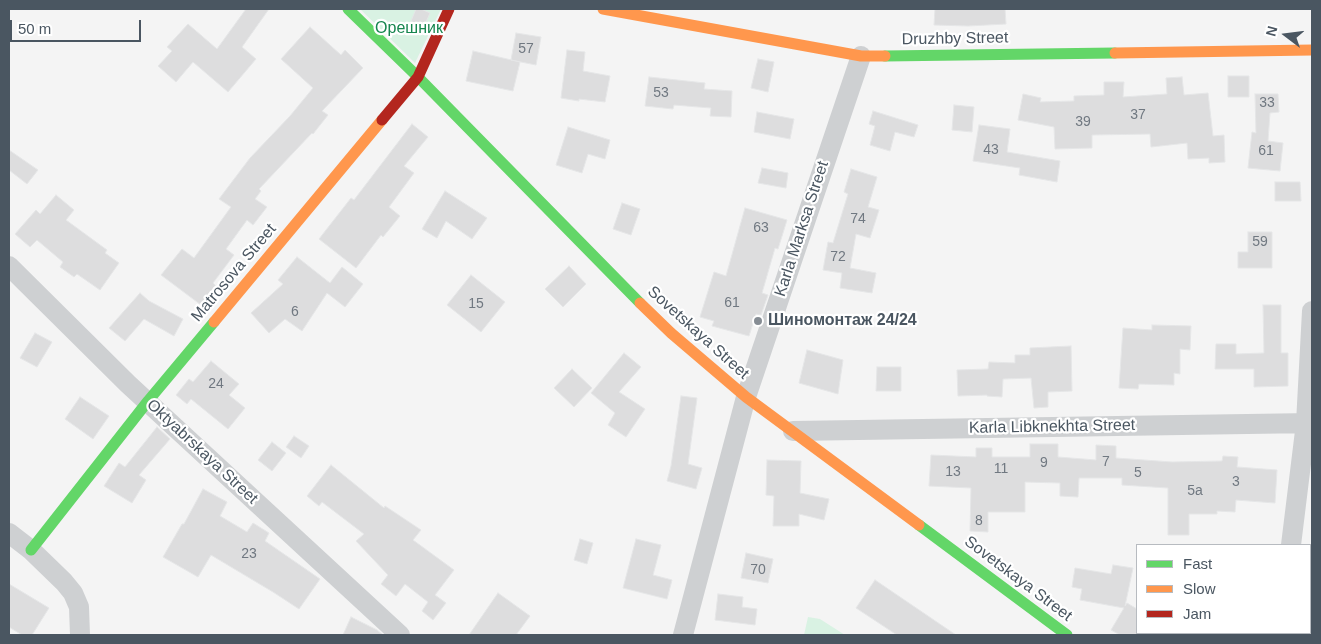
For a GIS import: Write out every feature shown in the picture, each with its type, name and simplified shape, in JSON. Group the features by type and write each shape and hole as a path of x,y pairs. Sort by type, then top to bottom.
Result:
{"street":[{"name":"Sovetskaya Street","path":"348,9 671,333 746,397 1067,635"},
{"name":"Matrosova Street","path":"31,550 148,401 418,78 449,9"},
{"name":"Druzhby Street","path":"603,9 861,56 1312,50"},
{"name":"Karla Marksa Street","path":"683,635 746,397 861,56"},
{"name":"Oktyabrskaya Street","path":"9,266 128,384 400,635"},
{"path":"1291,544 1309,423 1312,311"},
{"name":"Karla Libknekhta Street","path":"793,431 1309,423"},
{"path":"9,533 31,550 73,593 79,607 80,635"}],"green space":[{"name":"Орешник","path":"360,9 441,9 415,63"},
{"path":"808,617 820,619 845,635 804,635"}],"building":[{"path":"246,9 269,9 242,47 256,59 228,92 193,62 176,82 158,66 172,51 167,47 188,24 217,49"},
{"path":"416,9 430,13 422,31 409,26"},
{"path":"935,9 1005,9 1006,24 934,25"},
{"path":"310,27 341,55 345,50 363,68 322,111 328,115 313,134 259,189 261,191 255,199 267,207 253,225 247,220 226,249 234,255 213,283 220,290 205,308 161,275 182,249 194,258 231,207 219,199 250,158 290,116 313,88 281,59"},
{"path":"516,33 541,37 536,65 511,60"},
{"path":"567,50 585,52 583,71 610,76 605,102 561,98"},
{"path":"473,51 520,62 513,91 466,81"},
{"path":"758,59 774,62 768,92 751,88"},
{"path":"1228,76 1249,76 1249,97 1228,97"},
{"path":"649,77 705,83 704,89 732,91 731,117 710,116 711,108 674,105 673,109 645,106"},
{"path":"1182,77 1184,95 1208,93 1213,136 1224,135 1225,162 1209,163 1209,158 1188,159 1187,143 1151,147 1150,134 1092,135 1092,148 1055,149 1054,127 1018,120 1023,94 1041,98 1040,102 1074,101 1074,96 1104,95 1104,82 1124,82 1123,97 1167,94 1166,78"},
{"path":"1255,94 1278,94 1279,112 1270,113 1268,141 1283,143 1280,171 1248,168 1252,132 1256,133"},
{"path":"954,105 974,107 972,132 952,130"},
{"path":"873,111 918,125 914,137 895,132 890,151 870,145 875,126 869,124"},
{"path":"757,112 794,119 790,139 754,132"},
{"path":"412,124 428,137 404,166 414,173 389,207 400,216 383,237 381,235 356,268 319,239 351,198 354,200"},
{"path":"979,125 1010,129 1007,152 1060,161 1057,182 1019,175 1020,168 973,161"},
{"path":"568,127 610,140 605,159 588,154 582,173 556,165"},
{"path":"9,150 38,170 27,184 9,170"},
{"path":"762,168 788,173 786,188 758,183"},
{"path":"851,169 877,177 868,207 879,210 870,238 856,234 850,268 876,273 872,293 840,288 842,273 823,270 828,242 833,243 848,194 844,192"},
{"path":"1275,182 1300,182 1301,201 1275,201"},
{"path":"445,191 487,218 472,239 446,221 437,238 422,229"},
{"path":"56,195 74,210 66,220 107,250 105,253 119,263 100,290 77,274 74,277 60,267 63,262 37,240 30,247 15,234 36,210 40,214"},
{"path":"622,203 640,209 631,235 613,229"},
{"path":"745,208 787,220 778,249 775,248 762,293 768,295 761,315 756,314 749,336 712,326 714,321 700,317 714,272 726,276"},
{"path":"1248,232 1272,232 1272,268 1238,268 1238,252 1248,252"},
{"path":"297,257 330,283 342,267 363,284 345,307 327,293 302,331 285,319 269,333 251,313 283,284 278,280"},
{"path":"569,266 586,284 563,307 545,289"},
{"path":"471,275 505,302 481,332 447,305"},
{"path":"140,293 149,301 183,319 174,336 144,319 125,341 109,328"},
{"path":"1263,305 1281,305 1281,353 1288,353 1288,386 1254,387 1254,369 1215,369 1216,344 1236,344 1236,354 1264,353"},
{"path":"1152,325 1191,326 1190,350 1180,349 1180,374 1174,373 1174,385 1139,384 1138,389 1119,388 1123,328 1152,330"},
{"path":"35,333 52,342 37,367 20,358"},
{"path":"1071,346 1072,391 1048,392 1048,407 1034,408 1031,378 1003,379 1002,397 987,395 958,396 957,370 988,369 989,362 1015,363 1015,355 1030,355 1030,348"},
{"path":"807,350 843,360 838,394 799,383"},
{"path":"624,353 641,367 619,392 645,409 626,437 608,425 615,413 591,393"},
{"path":"211,361 239,384 229,395 245,408 228,429 191,399 187,404 176,395 189,379 193,382"},
{"path":"877,367 901,367 901,391 876,391"},
{"path":"572,369 592,388 574,407 554,388"},
{"path":"681,396 697,398 688,464 702,468 696,489 667,481 671,466"},
{"path":"80,397 109,416 93,439 65,419"},
{"path":"157,427 170,439 139,475 146,480 132,503 104,486 119,463 125,467"},
{"path":"294,436 309,446 301,458 286,447"},
{"path":"272,442 286,453 272,471 258,460"},
{"path":"1030,444 1058,444 1058,457 1096,460 1096,445 1116,446 1116,458 1172,462 1222,461 1223,456 1238,457 1237,467 1277,470 1275,503 1236,500 1235,512 1217,511 1217,514 1189,514 1189,535 1168,535 1168,488 1122,485 1122,478 1079,478 1078,497 1060,496 1060,483 1025,482 1025,512 988,512 988,532 970,531 971,488 929,486 931,455 976,457 976,448 992,448 992,457 1030,457"},
{"path":"767,460 801,461 800,493 829,499 824,520 799,514 799,526 773,526 774,496 766,495"},
{"path":"331,465 384,508 385,506 421,530 413,540 454,570 435,595 446,603 433,620 422,611 428,602 405,584 396,596 381,584 388,575 356,541 364,534 322,502 319,506 307,496"},
{"path":"203,489 227,502 220,516 247,532 253,523 269,533 265,541 320,579 299,609 211,555 198,577 163,557"},
{"path":"580,539 593,543 587,564 574,560"},
{"path":"636,539 661,545 653,575 672,580 667,599 623,588"},
{"path":"746,553 773,559 768,583 741,578"},
{"path":"1113,565 1133,568 1125,606 1127,603 1136,608 1137,635 1120,635 1111,630 1124,608 1080,600 1082,589 1072,587 1075,568 1111,574"},
{"path":"875,580 956,635 897,635 856,608"},
{"path":"9,584 49,608 32,635 22,635 9,627"},
{"path":"498,593 530,616 516,635 469,635"},
{"path":"718,594 743,597 742,607 757,609 755,625 715,620"},
{"path":"351,617 377,630 383,635 343,635"}],"traffic: fast":[{"path":"348,9 418,77 640,303"},
{"path":"885,56 1115,53"},
{"path":"31,550 148,401 214,322"},
{"path":"919,525 1067,635"}],"traffic: slow":[{"path":"603,9 861,56 885,56"},
{"path":"1115,53 1312,50"},
{"path":"214,322 382,120"},
{"path":"640,303 671,333 746,397 919,525"}],"traffic: jam":[{"path":"382,120 418,77 449,9"}],"place":[{"name":"Шиномонтаж 24/24","path":"758,321"}]}
